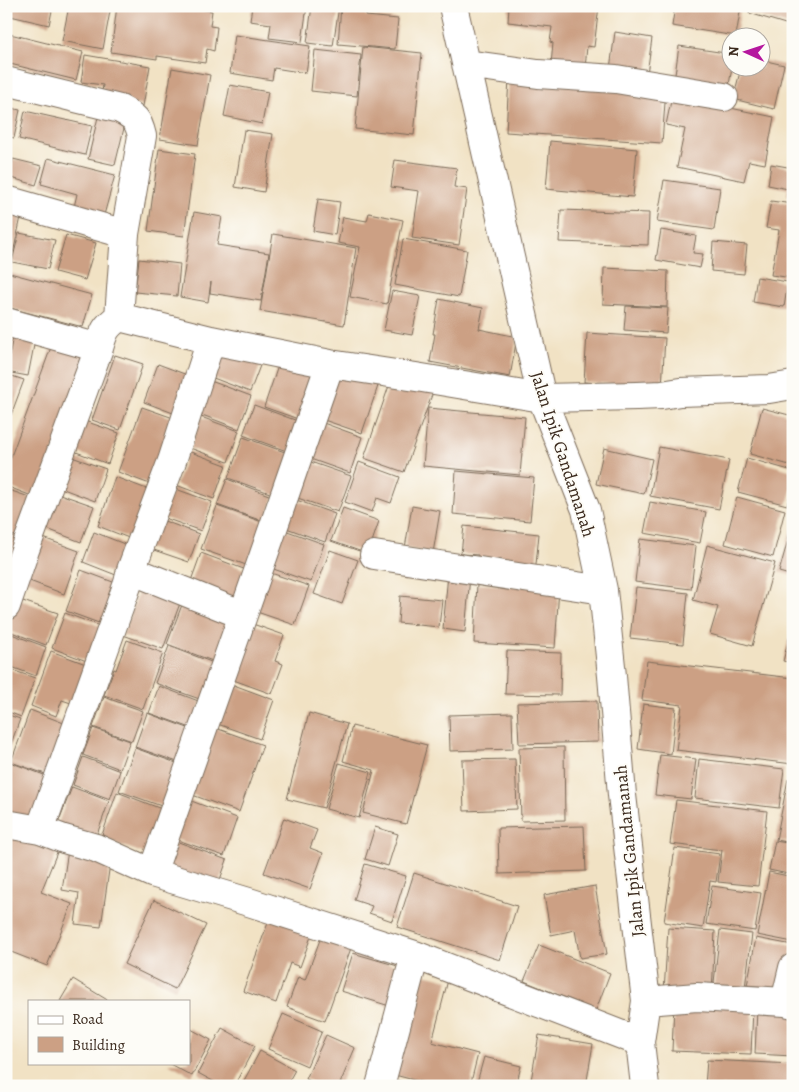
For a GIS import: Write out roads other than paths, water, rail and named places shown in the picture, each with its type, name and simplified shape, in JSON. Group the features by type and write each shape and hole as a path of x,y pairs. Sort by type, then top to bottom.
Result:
{"street":[{"name":"Jalan Ipik Gandamanah","path":"453,6 542,398 586,510 603,590 622,795 646,1001 640,1042 645,1086"},
{"path":"466,64 538,74 616,79 724,97"},
{"path":"6,81 120,109 134,116 139,124 142,136 125,234 119,317"},
{"path":"6,200 125,234"},
{"path":"6,606 104,330 119,317 212,340 330,364 542,398 662,395 680,392 769,389 793,385"},
{"path":"6,322 99,348"},
{"path":"40,830 131,570 172,461 212,340"},
{"path":"152,873 330,364"},
{"path":"374,555 603,590"},
{"path":"131,570 243,615"},
{"path":"6,824 40,830 96,848 152,873 415,955 640,1042"},
{"path":"380,1086 415,955"},
{"path":"646,1001 697,997 789,1003 793,968"}]}
